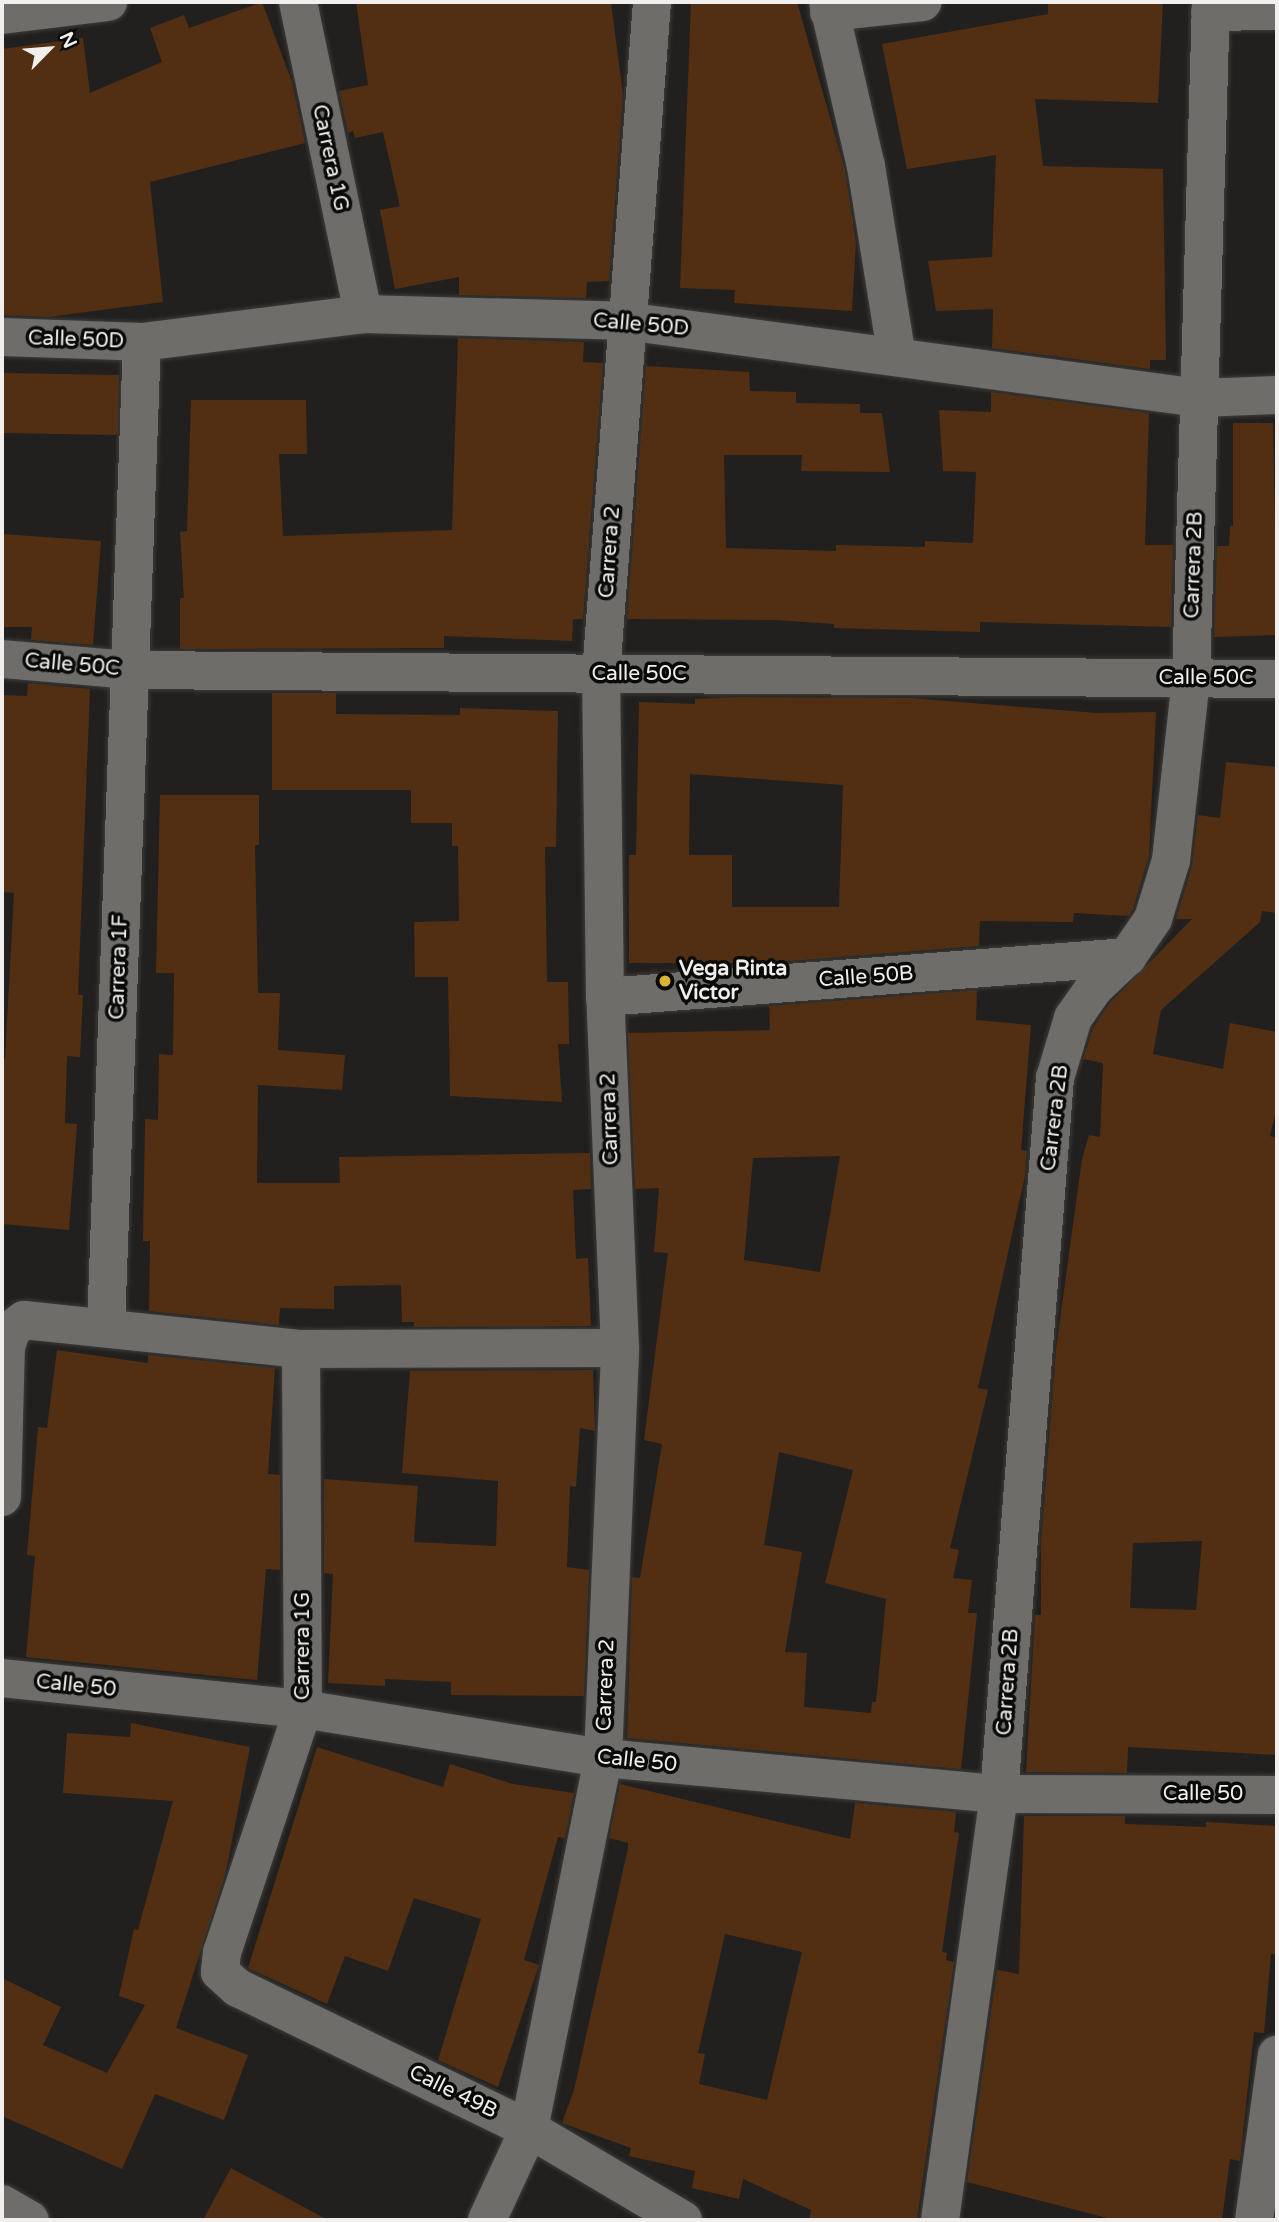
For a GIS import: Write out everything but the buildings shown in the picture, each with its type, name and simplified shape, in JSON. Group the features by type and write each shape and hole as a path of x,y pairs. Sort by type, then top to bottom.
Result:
{"street":[{"path":"2,15 108,2"},
{"name":"Carrera 1G","path":"298,2 363,314"},
{"name":"Carrera 2","path":"486,2220 529,2129 603,1758 620,1348 605,998 601,674 625,321 652,2"},
{"path":"897,357 866,166 829,7 922,2"},
{"path":"1210,7 1277,11"},
{"name":"Carrera 2B","path":"940,2220 999,1794 1055,1078 1073,1018 1093,989 1127,957 1153,919 1171,860 1191,678 1210,7"},
{"name":"Calle 50D","path":"2,337 142,342 363,314 625,321 1199,398 1277,395"},
{"name":"Carrera 1F","path":"106,1327 142,342"},
{"name":"Calle 50C","path":"2,659 130,670 1277,679"},
{"name":"Calle 50B","path":"605,998 1127,957"},
{"path":"2,1497 6,1347 12,1329 24,1320 300,1349 620,1348"},
{"name":"Carrera 1G","path":"220,1972 222,1952 303,1709 300,1349"},
{"name":"Calle 50","path":"2,1678 303,1709 603,1758 999,1794 1277,1795"},
{"name":"Calle 49B","path":"220,1972 238,1989 529,2129 683,2220"},
{"path":"1254,2220 1277,2055"},
{"path":"2,2204 30,2220"}],"place":[{"name":"Vega Rinta Victor","path":"665,981"}]}
